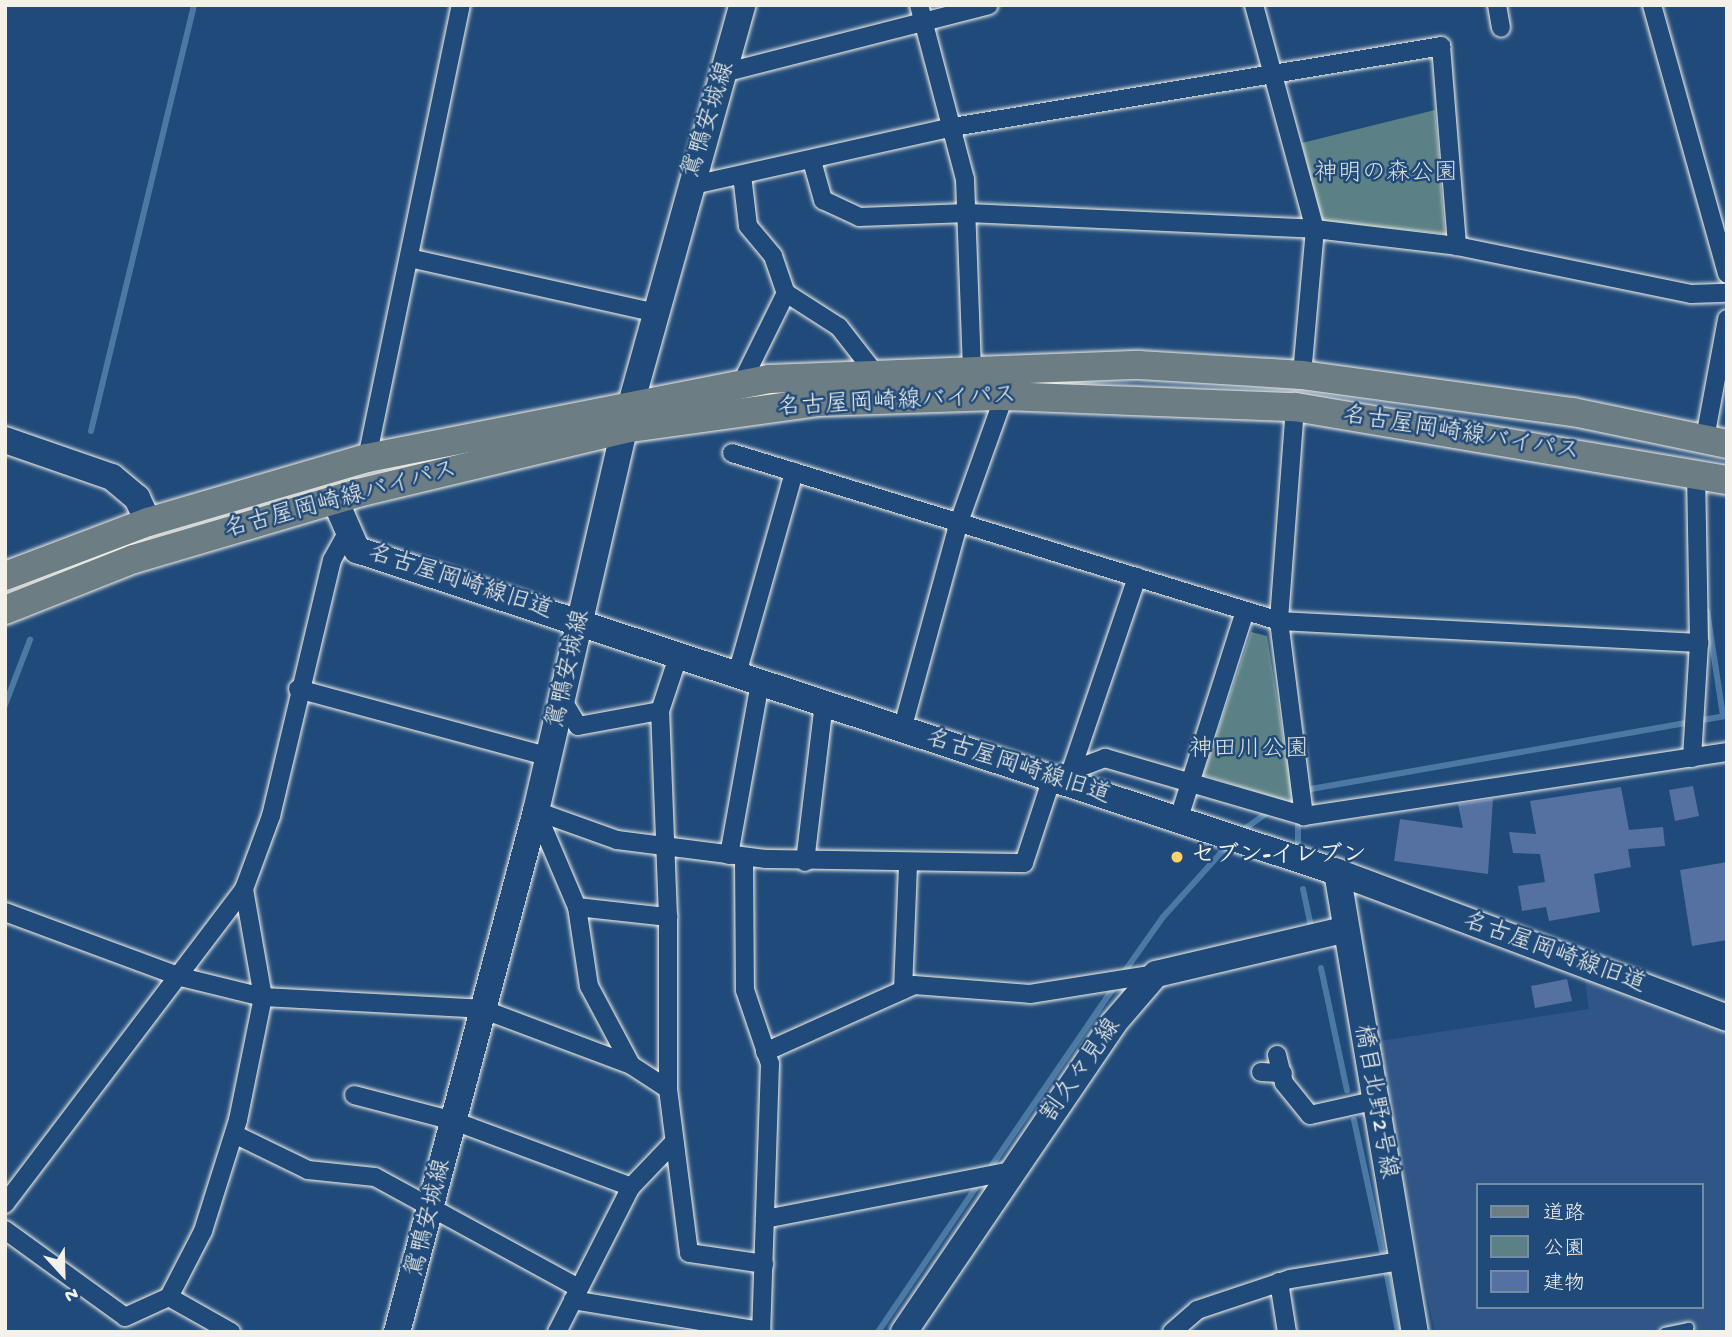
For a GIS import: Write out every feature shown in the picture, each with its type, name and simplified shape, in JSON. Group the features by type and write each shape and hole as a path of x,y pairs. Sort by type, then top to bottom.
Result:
{"main road":[{"name":"名古屋岡崎線バイパス","path":"5,576 148,522 368,458 635,401 741,384 874,373 1139,365 1301,375 1573,412 1716,441"},
{"name":"名古屋岡崎線バイパス","path":"5,610 134,559 335,500 624,429 818,402 1004,396 1295,407 1727,480"}],"street":[{"path":"368,458 461,5"},
{"name":"鴛鴨安城線","path":"397,1332 432,1211 482,1009 537,811 624,429 635,401 689,186 727,72 742,5"},
{"path":"919,5 953,127 968,213 972,368"},
{"path":"727,72 925,26 989,5"},
{"path":"1254,5 1276,77 1315,229 1301,375"},
{"path":"1497,5 1501,28"},
{"path":"1652,5 1727,274"},
{"path":"689,186 812,161 953,127 1276,77 1441,46 1457,246"},
{"path":"812,161 823,200 859,217 968,213 1315,229 1457,246 1690,294 1727,293"},
{"path":"742,175 748,226 773,256 786,293 839,327 874,373"},
{"path":"409,258 657,313"},
{"path":"741,384 786,293"},
{"path":"1716,441 1727,319"},
{"path":"902,730 959,522 1004,396"},
{"path":"1295,407 1279,621 1304,816"},
{"path":"5,440 112,477 137,498 148,522"},
{"path":"732,453 1279,621 1699,643"},
{"path":"234,1134 308,1170 374,1177 576,1294 761,1331 770,1064 745,990 736,856 748,678 794,472"},
{"path":"1692,758 1699,643 1696,473"},
{"name":"名古屋岡崎線旧道","path":"335,500 347,533 357,550 679,654 902,730 1061,774 1178,821 1337,872 1727,1018"},
{"path":"5,1204 181,976 244,889 271,816 298,689 332,560 347,533"},
{"path":"537,811 617,840 736,856 804,862 1024,863 1137,577"},
{"path":"1178,821 1245,611"},
{"path":"679,654 660,711 668,917 668,1089 689,1253 764,1264"},
{"path":"298,689 550,757"},
{"path":"563,701 578,726 660,711"},
{"path":"804,862 824,702"},
{"path":"1061,774 1105,758 1191,780 1304,816 1727,752"},
{"path":"537,811 577,906 589,986 631,1065"},
{"path":"903,990 908,863"},
{"name":"橋目北野2号線","path":"1337,872 1344,930 1377,1100 1400,1261 1415,1332"},
{"path":"5,1230 125,1317 169,1297 203,1231 234,1134 263,997 244,889"},
{"path":"577,906 668,917"},
{"path":"5,912 181,976 263,997 482,1009 631,1065 668,1089"},
{"path":"765,1052 914,985 1030,994 1156,974 1344,930"},
{"name":"割久々見線","path":"904,1332 1012,1171 1156,974"},
{"path":"1277,1055 1283,1073 1310,1115 1377,1100"},
{"path":"1261,1072 1283,1073"},
{"path":"354,1095 454,1121 631,1187"},
{"path":"557,1332 631,1187 674,1142"},
{"path":"765,1219 1012,1171"},
{"path":"1172,1332 1198,1310 1279,1282 1400,1261"},
{"path":"1279,1282 1287,1332"},
{"path":"169,1297 231,1332"}],"lane":[{"path":"1664,1332 1688,1327 1689,1332"}],"shaded area":[{"path":"1583,967 1727,1021 1727,1332 1435,1332 1373,1042 1589,1009"}],"green space":[{"name":"神明の森公園","path":"1435,110 1445,234 1321,221 1302,143"},
{"name":"神田川公園","path":"1251,632 1267,636 1294,804 1203,775"}],"building":[{"path":"1693,786 1699,816 1675,821 1669,790"},
{"path":"1621,787 1629,830 1663,827 1665,846 1628,849 1631,867 1594,874 1600,912 1549,921 1546,907 1522,911 1518,886 1545,882 1540,854 1513,853 1509,832 1536,834 1530,801"},
{"path":"1493,799 1488,874 1394,861 1400,819 1463,828 1458,804"},
{"path":"1727,862 1727,940 1692,946 1680,870"},
{"path":"1567,979 1572,1001 1535,1008 1531,986"}],"waterway":[{"path":"91,431 194,5"},
{"path":"1707,611 1723,716"},
{"path":"5,705 30,640"},
{"path":"1280,805 1311,789 1727,716"},
{"path":"1240,832 1271,810"},
{"path":"1298,826 1298,842"},
{"path":"1122,975 1163,917 1228,845"},
{"path":"1303,889 1311,927"},
{"path":"1321,968 1347,1090"},
{"path":"988,1171 1116,984"},
{"path":"1354,1120 1382,1251"},
{"path":"878,1332 981,1180"},
{"path":"1387,1275 1398,1332"}],"place":[{"name":"セブン-イレブン","path":"1177,857"}]}
